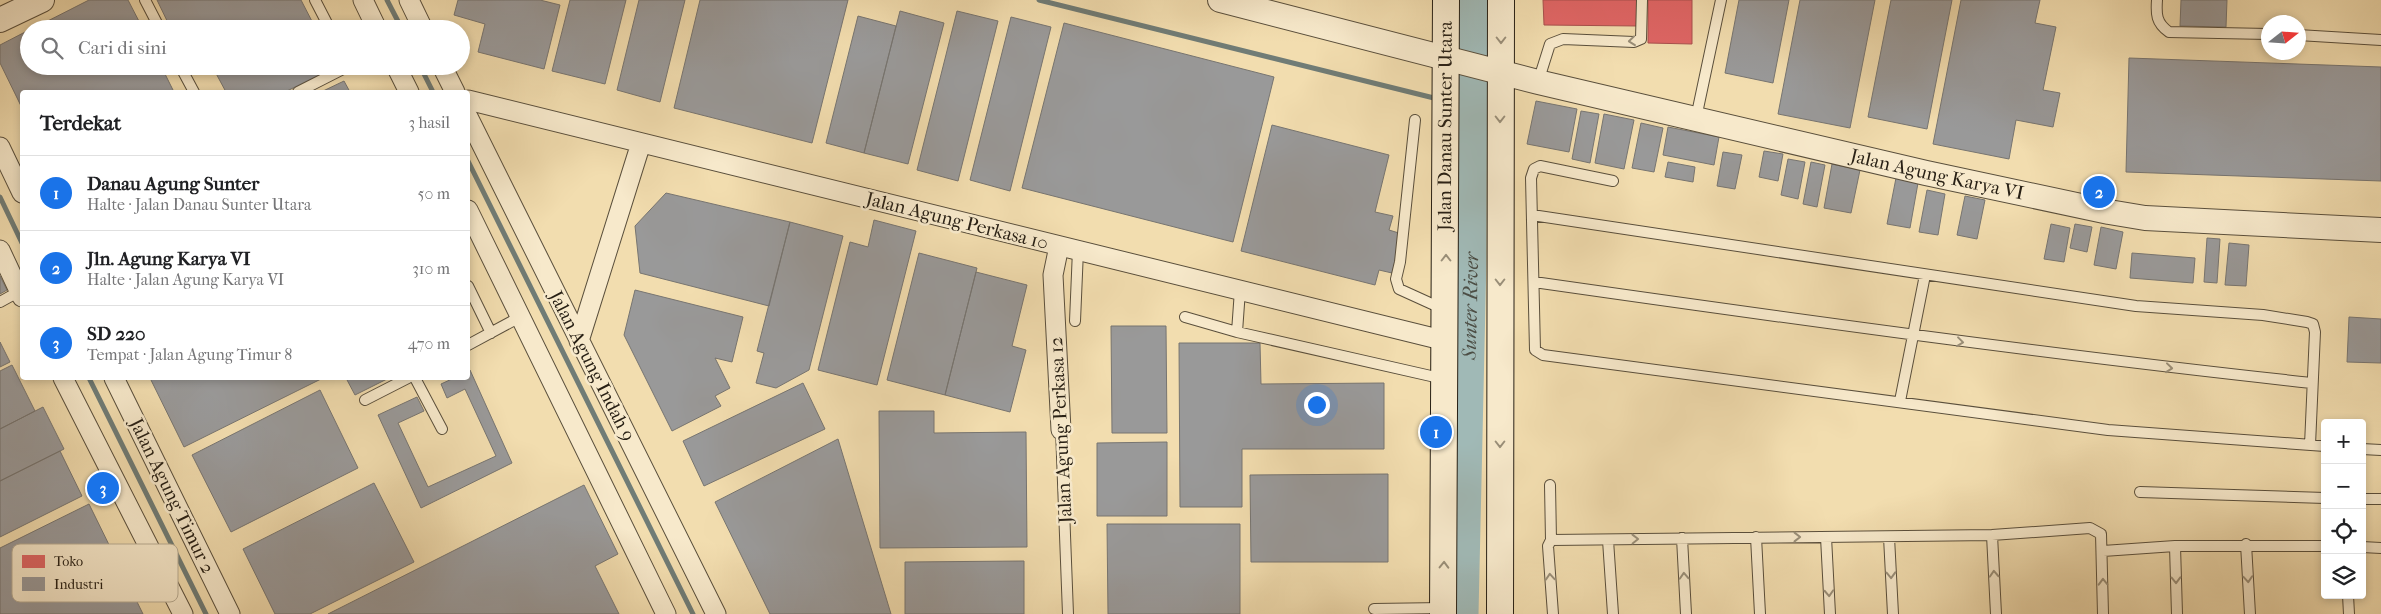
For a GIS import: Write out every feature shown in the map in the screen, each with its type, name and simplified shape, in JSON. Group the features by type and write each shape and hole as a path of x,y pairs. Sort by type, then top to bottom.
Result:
{"main road":[{"name":"Jalan Danau Sunter Utara","path":"1443,611 1446,380 1446,111 1449,62 1446,0"},
{"path":"1500,614 1495,70 1501,0"}],"street":[{"path":"0,20 42,0"},
{"path":"363,0 373,20"},
{"path":"409,0 419,20"},
{"name":"Jalan Agung Karya VI","path":"1220,0 1449,62 1495,70 1538,82 1926,173 2109,212 2145,218 2381,230"},
{"path":"400,75 408,90"},
{"path":"446,75 454,90"},
{"name":"Jalan Agung Perkasa 10","path":"470,100 1446,341"},
{"name":"Jalan Agung Indah 9","path":"470,121 716,614"},
{"path":"580,341 641,143"},
{"path":"0,147 20,189"},
{"path":"470,214 666,614"},
{"name":"Jalan Agung Perkasa 12","path":"1059,246 1053,275 1061,430"},
{"path":"0,250 20,292"},
{"path":"64,380 147,544"},
{"name":"Jalan Agung Timur 2","path":"115,380 230,614"},
{"path":"177,602 183,614"}],"lane":[{"path":"145,0 155,20"},
{"path":"315,0 325,20"},
{"path":"1538,82 1550,44 1555,41 1563,38 1634,42 1641,39 1642,0"},
{"path":"1696,118 1721,0"},
{"path":"2157,0 2156,14 2158,22 2169,32 2261,34"},
{"path":"2306,35 2381,40"},
{"path":"185,75 193,90"},
{"path":"302,90 331,75"},
{"path":"1415,120 1396,280 1399,289 1446,310"},
{"path":"1613,181 1540,166 1534,169 1531,178 1535,350 1543,355 2108,430 2321,446"},
{"path":"1532,215 2136,306 2263,315 2308,322 2313,324 2316,332 2310,445"},
{"path":"1075,321 1078,250"},
{"path":"1900,401 1925,275"},
{"path":"1534,282 1912,336 2312,383"},
{"path":"470,290 491,333"},
{"path":"1237,332 1240,290"},
{"path":"0,302 20,294"},
{"path":"470,344 520,317"},
{"path":"1185,317 1237,332 1446,380"},
{"path":"365,400 404,380"},
{"path":"416,380 442,428"},
{"name":"Jalan Agung Perkasa 12","path":"1061,430 1068,614"},
{"path":"2366,448 2381,450"},
{"path":"1550,485 1551,540 1548,546 1552,614"},
{"path":"2140,492 2321,498"},
{"path":"2366,499 2381,500"},
{"path":"1551,540 1992,535 2090,528 2101,534 2104,614"},
{"path":"1992,535 1996,614"},
{"path":"1826,537 1830,614"},
{"path":"1889,537 1892,614"},
{"path":"1682,538 1686,614"},
{"path":"1756,538 1760,614"},
{"path":"1608,540 1613,614"},
{"path":"2102,551 2246,544 2321,546"},
{"path":"2246,544 2250,614"},
{"path":"2175,546 2177,614"},
{"path":"2366,547 2381,548"},
{"path":"2348,599 2349,614"},
{"path":"1374,609 1443,611"}],"building: Toko":[{"path":"1543,0 1637,0 1637,26 1544,25"},
{"path":"1648,0 1692,0 1692,44 1648,43"}],"building: Industri":[{"path":"89,0 128,0 138,20 50,20"},
{"path":"157,0 301,0 311,20 167,20"},
{"path":"458,0 540,0 560,5 544,69 478,52 485,24 454,15"},
{"path":"570,0 626,0 605,84 552,71"},
{"path":"639,0 685,0 660,102 617,90"},
{"path":"700,0 848,0 812,143 674,108"},
{"path":"1739,0 1789,0 1773,83 1725,73"},
{"path":"1800,0 1875,0 1850,128 1778,114"},
{"path":"1891,0 1952,0 1927,129 1868,117"},
{"path":"1961,0 2040,0 2035,23 2056,27 2043,90 2060,93 2053,127 2016,120 2009,159 1933,144"},
{"path":"2181,0 2227,0 2226,27 2180,26"},
{"path":"900,11 944,23 908,164 864,153"},
{"path":"957,11 998,21 958,181 917,170"},
{"path":"858,16 896,26 864,153 826,143"},
{"path":"1011,17 1051,27 1010,191 970,180"},
{"path":"1064,23 1274,77 1233,242 1022,188"},
{"path":"20,35 20,75 166,75 173,90 20,90 20,104 0,63 0,45"},
{"path":"2129,58 2381,67 2381,181 2126,172"},
{"path":"217,75 319,75 289,90 225,90"},
{"path":"344,81 349,90 325,90"},
{"path":"1536,101 1577,109 1569,152 1527,144"},
{"path":"1581,111 1599,114 1590,163 1572,159"},
{"path":"1604,114 1634,120 1624,169 1595,163"},
{"path":"1641,123 1663,128 1654,172 1632,168"},
{"path":"1272,125 1389,155 1375,212 1393,216 1389,230 1402,234 1392,273 1379,270 1375,285 1241,251"},
{"path":"1668,127 1719,137 1714,165 1663,155"},
{"path":"1764,151 1783,154 1778,181 1759,177"},
{"path":"1723,152 1742,155 1735,189 1717,186"},
{"path":"1788,159 1805,162 1798,199 1781,195"},
{"path":"1668,162 1695,167 1693,182 1665,177"},
{"path":"1811,162 1825,165 1817,207 1803,204"},
{"path":"1832,164 1860,170 1851,213 1824,208"},
{"path":"1896,178 1918,183 1910,228 1887,224"},
{"path":"1927,190 1945,194 1938,235 1919,232"},
{"path":"666,193 790,222 769,306 640,273 635,226"},
{"path":"1965,196 1985,200 1977,239 1957,235"},
{"path":"874,220 916,231 877,385 818,370 850,242 868,247"},
{"path":"790,222 843,236 809,370 776,388 756,383 764,353 757,351"},
{"path":"2051,224 2070,228 2064,262 2044,259"},
{"path":"2075,224 2092,227 2087,252 2070,248"},
{"path":"2101,227 2123,232 2116,269 2094,265"},
{"path":"2207,238 2220,239 2217,283 2204,282"},
{"path":"2229,243 2249,245 2246,286 2225,285"},
{"path":"919,253 977,268 945,395 887,380"},
{"path":"2132,253 2195,258 2193,283 2130,278"},
{"path":"976,272 1027,285 1012,346 1026,350 1010,412 945,395"},
{"path":"0,276 7,290 0,294"},
{"path":"635,290 743,317 732,362 715,358 730,388 715,396 721,406 672,431 624,335"},
{"path":"2349,317 2381,319 2381,363 2347,362"},
{"path":"1111,326 1166,326 1167,433 1112,433"},
{"path":"0,342 10,362 0,367"},
{"path":"1179,343 1260,343 1261,384 1384,383 1384,449 1242,449 1242,507 1180,507"},
{"path":"12,365 35,411 0,429 0,371"},
{"path":"470,370 512,463 421,508 378,415 417,397 424,411 398,423 428,487 496,456 465,389 447,398 441,384 450,380 470,380"},
{"path":"151,380 319,380 184,447"},
{"path":"347,380 385,380 355,395"},
{"path":"803,383 825,429 704,486 683,441"},
{"path":"320,390 358,468 231,532 192,455"},
{"path":"43,407 64,449 0,481 0,429"},
{"path":"879,411 934,411 934,433 1026,432 1027,547 880,548"},
{"path":"838,439 891,614 770,614 715,502"},
{"path":"1167,442 1167,516 1097,516 1097,443"},
{"path":"60,451 82,496 0,537 0,481"},
{"path":"1388,474 1388,562 1251,562 1250,475"},
{"path":"106,479 112,490 99,496 94,485"},
{"path":"374,483 414,562 310,614 275,614 243,549"},
{"path":"584,485 618,554 595,566 619,614 328,614"},
{"path":"89,504 109,544 12,544 12,602 137,602 143,614 0,614 0,548"},
{"path":"1107,524 1240,524 1240,614 1108,614"},
{"path":"1024,561 1024,614 905,614 905,562"}],"waterway":[{"path":"387,0 397,20"},
{"path":"1039,0 1438,99"},
{"name":"Sunter River","path":"1463,614 1471,258 1472,0"},
{"path":"424,75 432,90"},
{"path":"1454,103 1472,108"},
{"path":"470,165 693,614"},
{"path":"0,197 20,239"},
{"path":"90,380 171,544"},
{"path":"178,558 206,614"}],"place":[{"name":"Jln. Agung Karya VI","path":"2099,192"},
{"name":"Danau Agung Sunter","path":"1436,432"},
{"name":"SD 220","path":"103,488"}]}
